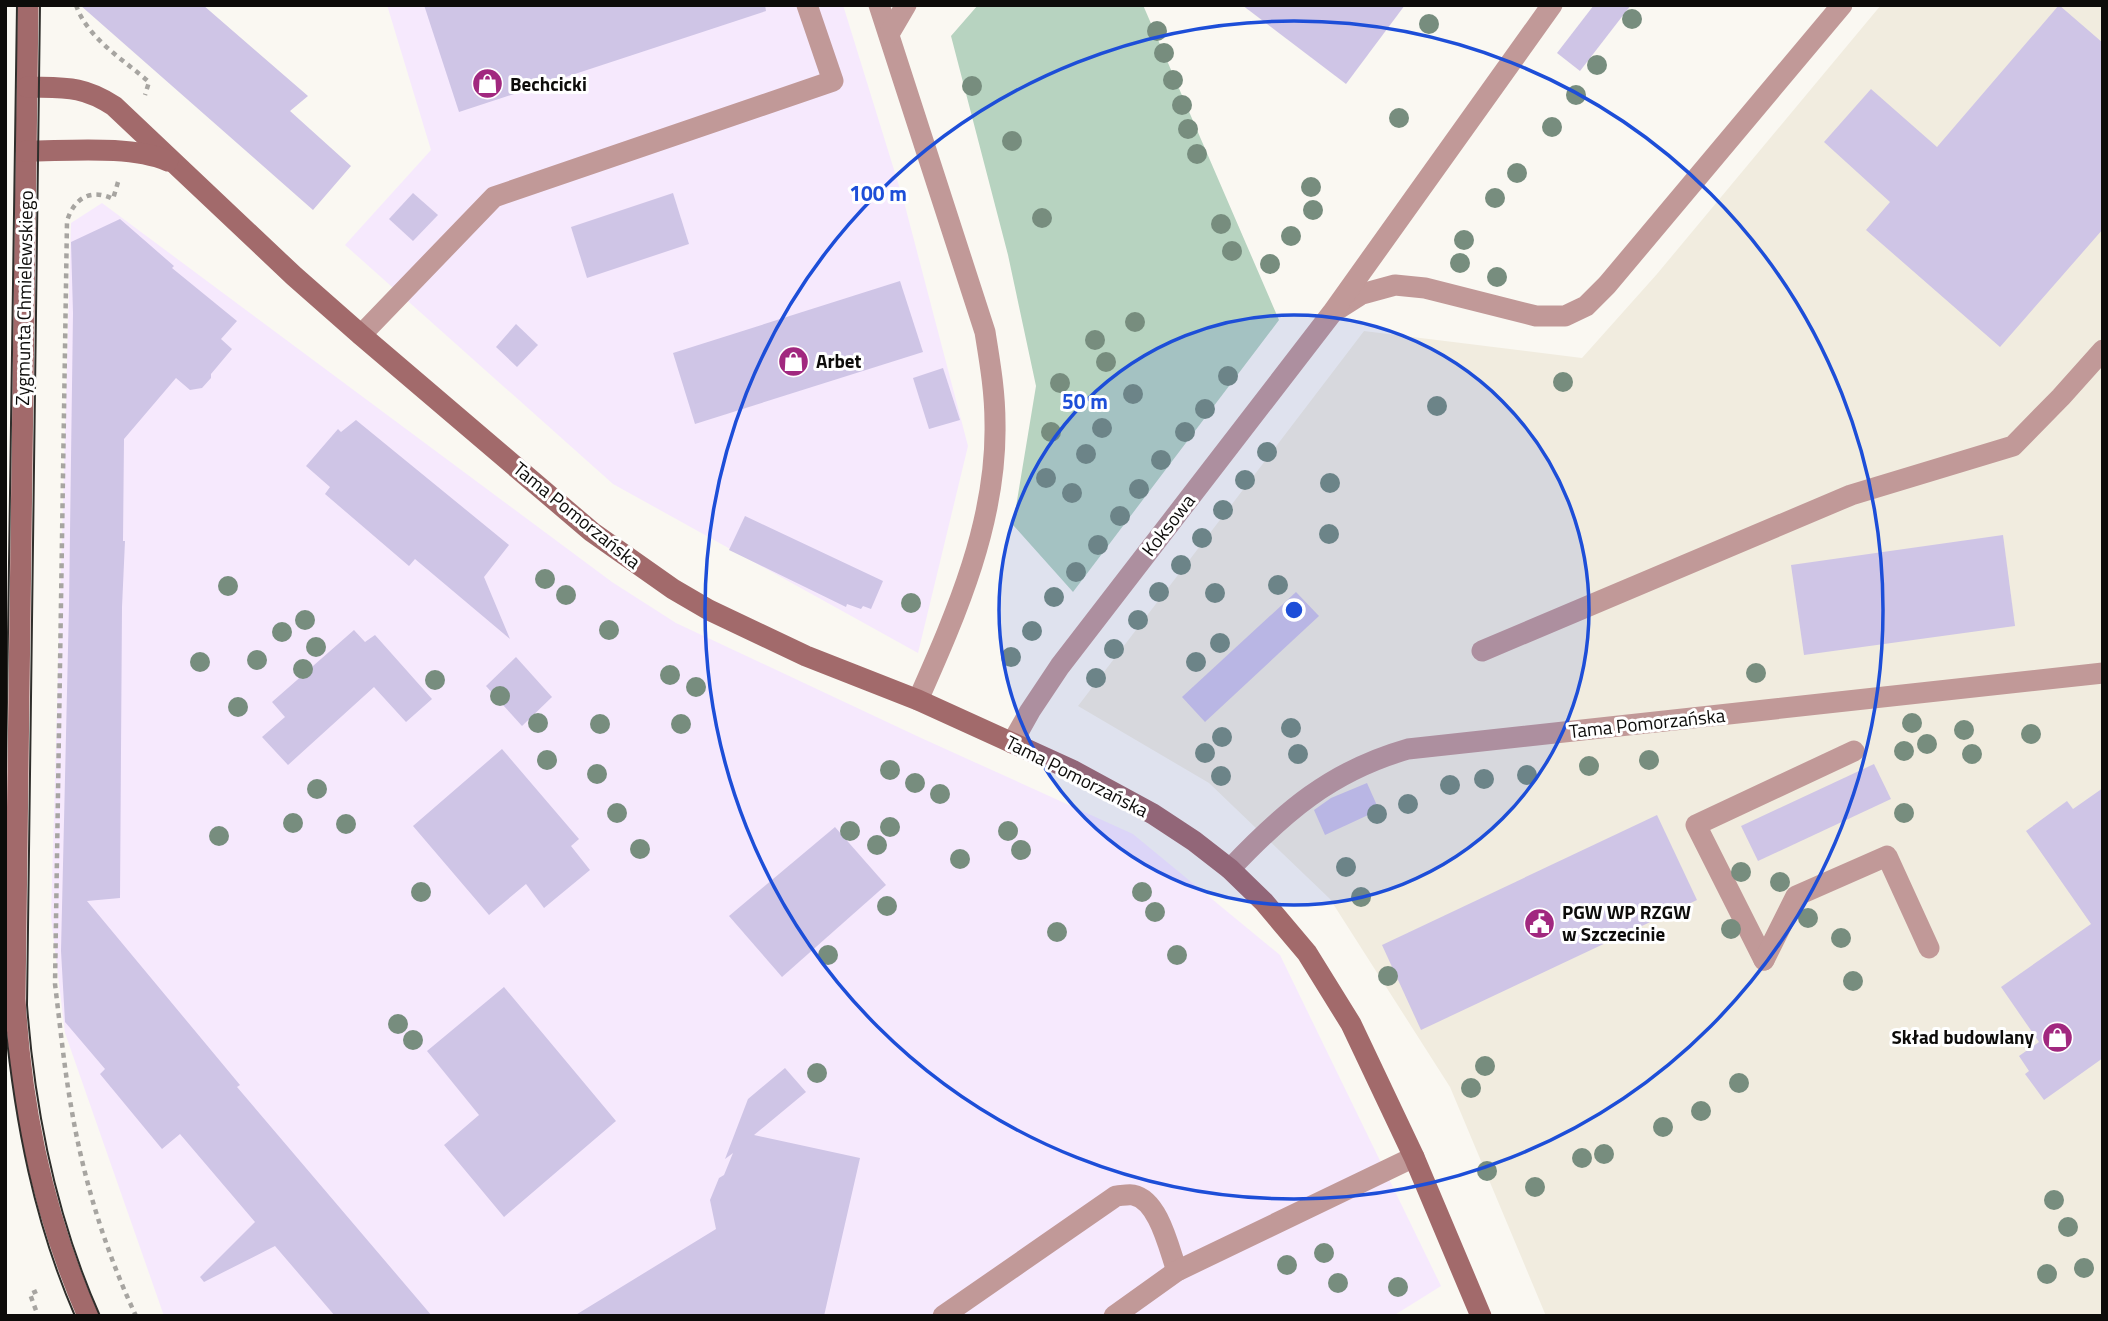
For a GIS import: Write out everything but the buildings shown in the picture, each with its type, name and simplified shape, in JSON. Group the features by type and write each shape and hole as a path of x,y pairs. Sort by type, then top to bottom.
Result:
{"street":[{"name":"Zygmunta Chmielewskiego","path":"29,5 16,1010 20,1065 35,1151 60,1242 88,1316"},
{"name":"Tama Pomorzańska","path":"27,87 68,87 103,98 124,113 173,163 361,335 592,532 673,589 709,610 806,656 918,701 1072,770 1153,814 1230,869 1288,928 1327,982 1362,1046 1481,1316"},
{"name":"Tama Pomorzańska","path":"26,151 132,152 173,163"}],"lane":[{"path":"361,335 494,197 833,81 807,5"},
{"path":"879,5 985,332 995,412 993,473 982,531 956,613 918,701"},
{"path":"889,34 906,5"},
{"name":"Koksowa","path":"1012,743 1060,666 1332,313 1552,5"},
{"path":"1332,313 1362,294 1395,285 1425,288 1536,316 1565,316 1586,306 1607,285 1842,5"},
{"path":"1482,651 1851,495 2013,446 2103,350"},
{"name":"Tama Pomorzańska","path":"1230,869 1273,824 1302,800 1338,776 1377,758 1408,749 2103,673"},
{"path":"1854,751 1696,825 1764,960 1796,896 1887,856 1929,948"},
{"path":"1114,1316 1177,1271 1413,1157"},
{"path":"943,1316 1115,1196 1133,1195 1146,1202 1158,1216 1177,1271"}],"path":[{"path":"76,5 93,33 149,82 145,96"},
{"path":"122,172 113,199 102,195 83,197 75,204 67,221 55,984 75,1128 91,1194 111,1264 136,1316"},
{"path":"37,1291 30,1294 38,1316"}],"shaded area":[{"path":"387,5 843,5 904,202 968,446 918,653 613,484 345,245 431,150"},
{"path":"1881,5 2103,5 2103,1316 1546,1316 1450,1087 1330,899 1209,783 1078,706 1364,331 1582,358 1657,274"},
{"path":"102,203 612,582 676,623 1133,834 1280,955 1441,1286 1393,1316 164,1316 65,1033 51,917 71,223"}],"green space":[{"path":"978,5 1143,5 1279,320 1073,592 1013,525 1036,386 1008,255 951,36"}],"tram line":[{"path":"5,842 17,5"},
{"path":"40,5 27,1005 36,1085 50,1164 71,1241 100,1316"},
{"path":"5,1021 14,1097 28,1172 48,1245 75,1316"}],"place":[{"name":"Bechcicki","path":"487,84"},
{"name":"Arbet","path":"793,361"},
{"name":"PGW WP RZGW w Szczecinie","path":"1539,923"},
{"name":"Skład budowlany","path":"2057,1037"}]}
